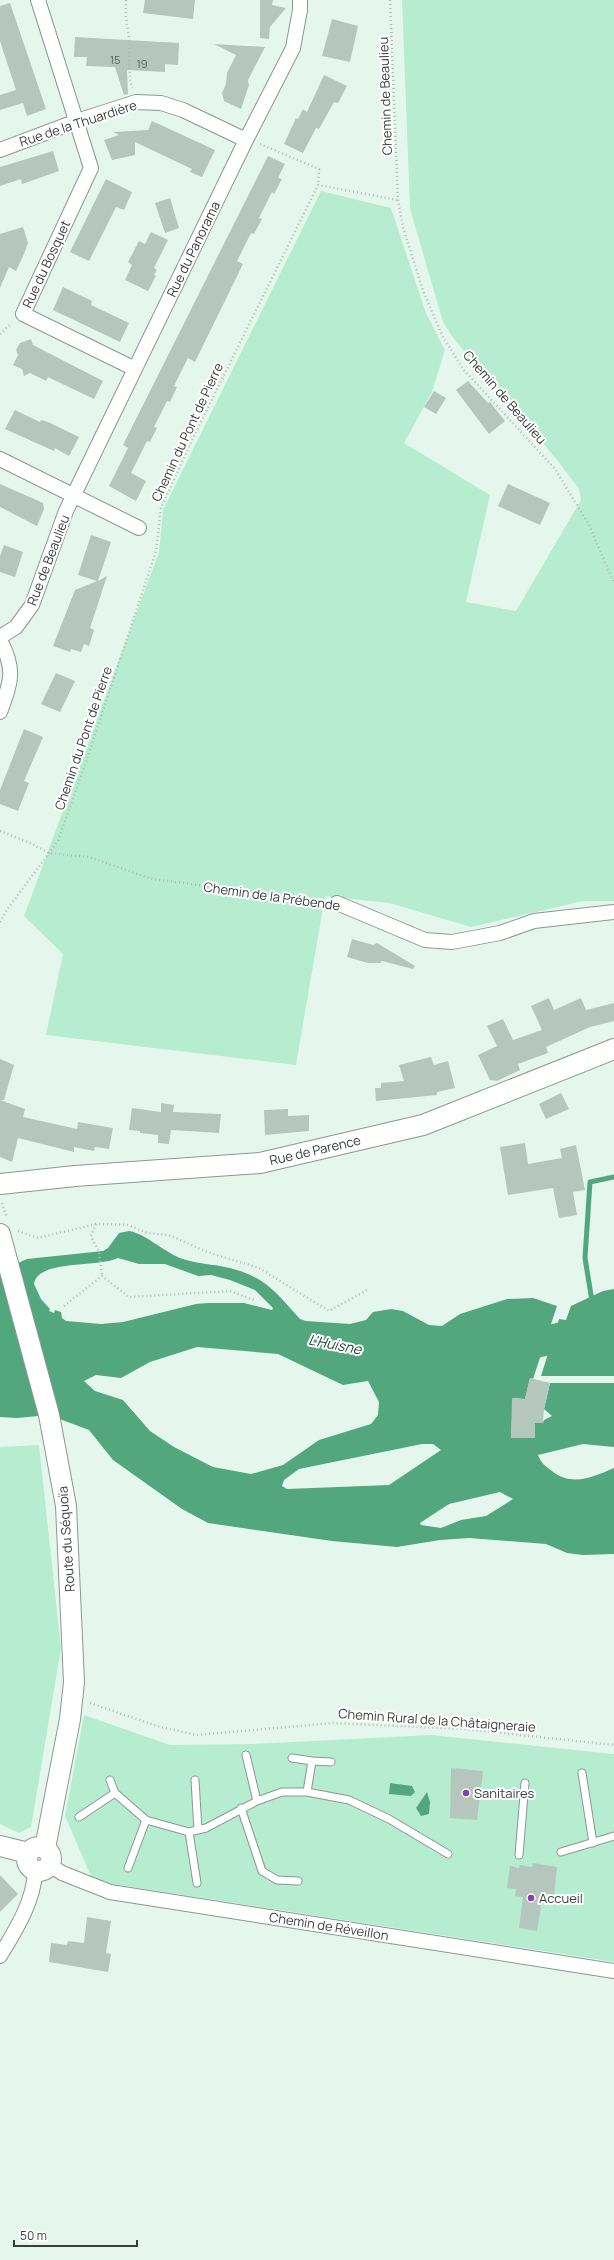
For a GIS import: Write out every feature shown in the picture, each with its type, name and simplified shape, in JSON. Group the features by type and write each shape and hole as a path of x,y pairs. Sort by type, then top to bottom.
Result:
{"street":[{"path":"38,0 77,121"},
{"name":"Rue du Panorama","path":"74,495 246,140 293,48 300,10 300,0"},
{"name":"Rue de la Thuardière","path":"0,150 77,121 136,102 162,103 183,110 246,140"},
{"name":"Rue du Bosquet","path":"77,121 91,168 23,314 135,370"},
{"path":"0,459 139,528"},
{"name":"Rue de Beaulieu","path":"0,638 16,627 32,605 66,511 74,495"},
{"path":"0,638 7,652 12,672 11,680 0,712"},
{"name":"Chemin de la Prébende","path":"337,903 425,940 452,942 500,933 534,921 614,912"},
{"name":"Rue de Parence","path":"1,1193 75,1176 260,1162 423,1125 614,1049"},
{"name":"Route du Séquoïa","path":"0,1956 24,1915 35,1878 70,1719 73,1649 66,1506 54,1437 6,1229"},
{"path":"0,1846 39,1859"},
{"name":"Chemin de Réveillon","path":"39,1859 62,1873 110,1892 614,1971"}],"lane":[{"path":"246,1755 257,1801"},
{"path":"292,1758 331,1762"},
{"path":"307,1792 312,1761"},
{"path":"582,1773 593,1842"},
{"path":"110,1780 115,1793 146,1820 189,1832 206,1828 241,1808 282,1792 307,1792 348,1800 389,1819 448,1854"},
{"path":"195,1780 198,1830"},
{"path":"519,1855 525,1783"},
{"path":"79,1817 115,1793"},
{"path":"241,1808 262,1871 277,1880 298,1881"},
{"path":"128,1868 146,1820"},
{"path":"189,1832 197,1883"},
{"path":"562,1852 614,1836"}],"path":[{"path":"126,0 124,16 128,31 129,75 136,102"},
{"name":"Chemin de Beaulieu","path":"390,0 398,200 403,227 423,292 443,337 463,369 555,469 589,525 614,583"},
{"path":"246,140 265,145 319,169 318,185 398,200"},
{"name":"Chemin du Pont de Pierre","path":"0,922 6,911 58,841 86,762 156,551 161,508 191,442 318,185"},
{"name":"Chemin de la Prébende","path":"0,831 30,843 49,853 89,857 152,879 337,903"},
{"path":"1,1193 6,1229 38,1238 96,1224 129,1225 147,1233 168,1234 207,1252 259,1268 329,1310 369,1289"},
{"path":"96,1224 91,1236 99,1252 102,1276 129,1297 230,1291 254,1300"},
{"path":"64,1306 102,1276"},
{"name":"Chemin Rural de la Châtaigneraie","path":"72,1697 160,1727 197,1735 333,1723 465,1729 614,1745"}],"shaded area":[{"path":"402,0 614,0 614,901 583,901 471,927 389,903 325,896 296,1065 46,1035 63,954 24,916 159,552 163,510 321,191 391,208 426,313 445,350 432,392 404,443 490,495 466,602 516,611 581,500 579,489 558,461 454,339 443,322 410,209"},
{"path":"39,1445 61,1648 31,1827 19,1833 0,1824 0,1447"},
{"path":"84,1715 170,1745 252,1744 431,1735 614,1754 614,1962 93,1881 65,1816"}],"water":[{"name":"L'Huisne","path":"129,1231 135,1232 180,1258 192,1262 230,1268 253,1276 277,1294 300,1319 306,1321 350,1324 366,1320 373,1312 391,1309 403,1311 429,1325 442,1326 460,1314 507,1299 533,1298 557,1306 533,1379 530,1378 525,1399 513,1398 511,1438 535,1438 535,1423 543,1423 544,1420 552,1416 544,1409 550,1383 614,1383 614,1447 583,1444 538,1455 547,1468 567,1479 583,1479 598,1475 614,1468 614,1554 583,1555 567,1553 546,1544 469,1538 440,1540 397,1547 332,1541 208,1523 182,1509 113,1460 89,1430 49,1415 17,1418 0,1417 0,1271 27,1259 103,1251 108,1248 119,1233","holes":["118,1258 139,1264 165,1264 198,1276 211,1275 230,1280 255,1290 273,1308 272,1310 244,1303 208,1303 196,1304 123,1322 101,1324 66,1321 62,1318 61,1312 55,1310 54,1313 49,1311 50,1309 41,1299 34,1284 38,1276 57,1267 109,1261","197,1347 278,1354 343,1385 368,1381 379,1402 378,1415 371,1424 319,1440 283,1465 251,1474 213,1467 174,1447 150,1431 123,1400 95,1391 84,1381 96,1375 121,1378 150,1362","422,1444 433,1444 441,1450 389,1485 287,1489 282,1486 284,1480 299,1469","500,1492 513,1499 486,1516 461,1520 441,1528 421,1525 420,1523 449,1504"]},
{"path":"614,1289 614,1376 541,1376 559,1319 566,1320 571,1306 603,1291"},
{"path":"390,1783 412,1786 415,1792 411,1796 389,1794"},
{"path":"427,1792 430,1802 429,1814 421,1816 416,1808"}],"building":[{"path":"145,0 195,0 193,19 143,13"},
{"path":"260,0 273,0 272,5 286,8 270,27 269,39 260,38"},
{"path":"10,3 46,109 27,116 23,103 0,110 0,95 16,90 0,41 0,6"},
{"path":"332,19 358,26 350,62 322,56"},
{"path":"75,37 179,43 178,65 165,64 165,72 127,70 128,94 124,95 115,67 86,66 87,57 74,57"},
{"path":"214,44 265,47 248,80 249,85 241,109 224,101 222,93 226,84 227,73 236,55"},
{"path":"324,75 347,86 338,103 334,102 319,129 316,128 303,153 284,144 296,118 298,119 303,109 307,112"},
{"path":"152,121 215,150 202,177 190,172 192,169 135,142 135,155 112,160 104,140 119,135 113,132 148,130"},
{"path":"53,151 59,171 22,184 21,179 0,186 0,167"},
{"path":"268,156 285,164 278,178 282,179 274,194 272,192 259,218 262,219 254,234 251,233 237,261 243,264 195,362 188,358 174,386 177,387 170,402 167,401 154,427 157,428 150,442 147,441 131,473 146,481 136,501 109,486 128,448 123,445"},
{"path":"106,179 132,192 124,210 116,207 89,261 70,252"},
{"path":"170,198 179,228 165,233 155,203"},
{"path":"23,227 28,243 24,254 16,271 9,267 0,288 0,234"},
{"path":"151,232 168,240 154,268 157,270 154,275 156,276 148,291 125,280 132,265 128,262 139,241 145,244"},
{"path":"63,287 92,301 91,305 129,323 120,342 53,310"},
{"path":"31,339 33,345 103,381 94,399 48,377 46,381 30,373 24,376 22,369 13,365 18,355 16,350 20,343"},
{"path":"468,381 488,403 490,402 505,421 489,434 456,390"},
{"path":"434,391 446,398 436,414 424,407"},
{"path":"15,410 40,422 41,420 48,422 79,437 69,456 55,448 54,451 5,429"},
{"path":"0,484 43,503 44,509 37,526 0,507"},
{"path":"508,484 550,503 540,525 498,506"},
{"path":"91,535 111,542 98,581 107,576 90,628 94,630 89,646 84,644 81,652 71,649 70,652 53,646 75,590 97,581 78,575"},
{"path":"4,545 23,552 15,577 0,572 0,556"},
{"path":"56,673 75,681 60,712 41,704"},
{"path":"24,729 43,737 24,781 29,783 18,811 0,804 0,790"},
{"path":"352,939 373,945 377,943 415,966 413,969 382,961 380,963 368,963 347,957"},
{"path":"549,998 554,1010 581,998 586,1010 614,1003 614,1021 590,1027 546,1047 548,1053 518,1064 520,1070 497,1081 490,1080 478,1055 497,1046 487,1026 503,1019 513,1040 542,1030 531,1006"},
{"path":"431,1057 434,1065 448,1061 455,1088 437,1092 437,1095 376,1101 375,1088 381,1088 381,1083 404,1081 399,1065"},
{"path":"0,1059 14,1065 4,1100 0,1100"},
{"path":"561,1093 569,1109 546,1119 539,1104"},
{"path":"0,1100 25,1109 23,1117 77,1129 78,1122 113,1128 109,1149 95,1147 94,1151 74,1147 74,1152 18,1138 12,1162 0,1157"},
{"path":"161,1103 174,1105 173,1112 221,1114 219,1133 171,1130 169,1144 158,1143 158,1135 129,1130 132,1108 161,1112"},
{"path":"288,1109 288,1116 309,1115 309,1131 265,1135 264,1110"},
{"path":"525,1143 528,1164 562,1158 560,1149 576,1145 585,1190 573,1192 577,1215 559,1218 553,1188 508,1195 500,1147"},
{"path":"530,1378 550,1383 544,1409 543,1423 535,1423 535,1438 511,1438 512,1398 525,1399"},
{"name":"Sanitaires","path":"451,1768 483,1771 477,1820 450,1818"},
{"name":"Accueil","path":"533,1863 557,1867 554,1895 543,1893 537,1931 519,1928 523,1897 515,1896 516,1889 507,1888 510,1866 519,1868 520,1865 532,1867"},
{"path":"0,1875 18,1894 0,1912"},
{"path":"87,1917 111,1921 106,1953 111,1954 108,1972 49,1962 51,1943 67,1945 68,1941 84,1943"}],"waterway":[{"path":"592,1301 585,1258 590,1182 614,1177"},
{"path":"506,1350 584,1332 614,1344"}],"place":[{"name":"Sanitaires","path":"466,1793"},
{"name":"Accueil","path":"531,1898"}]}
